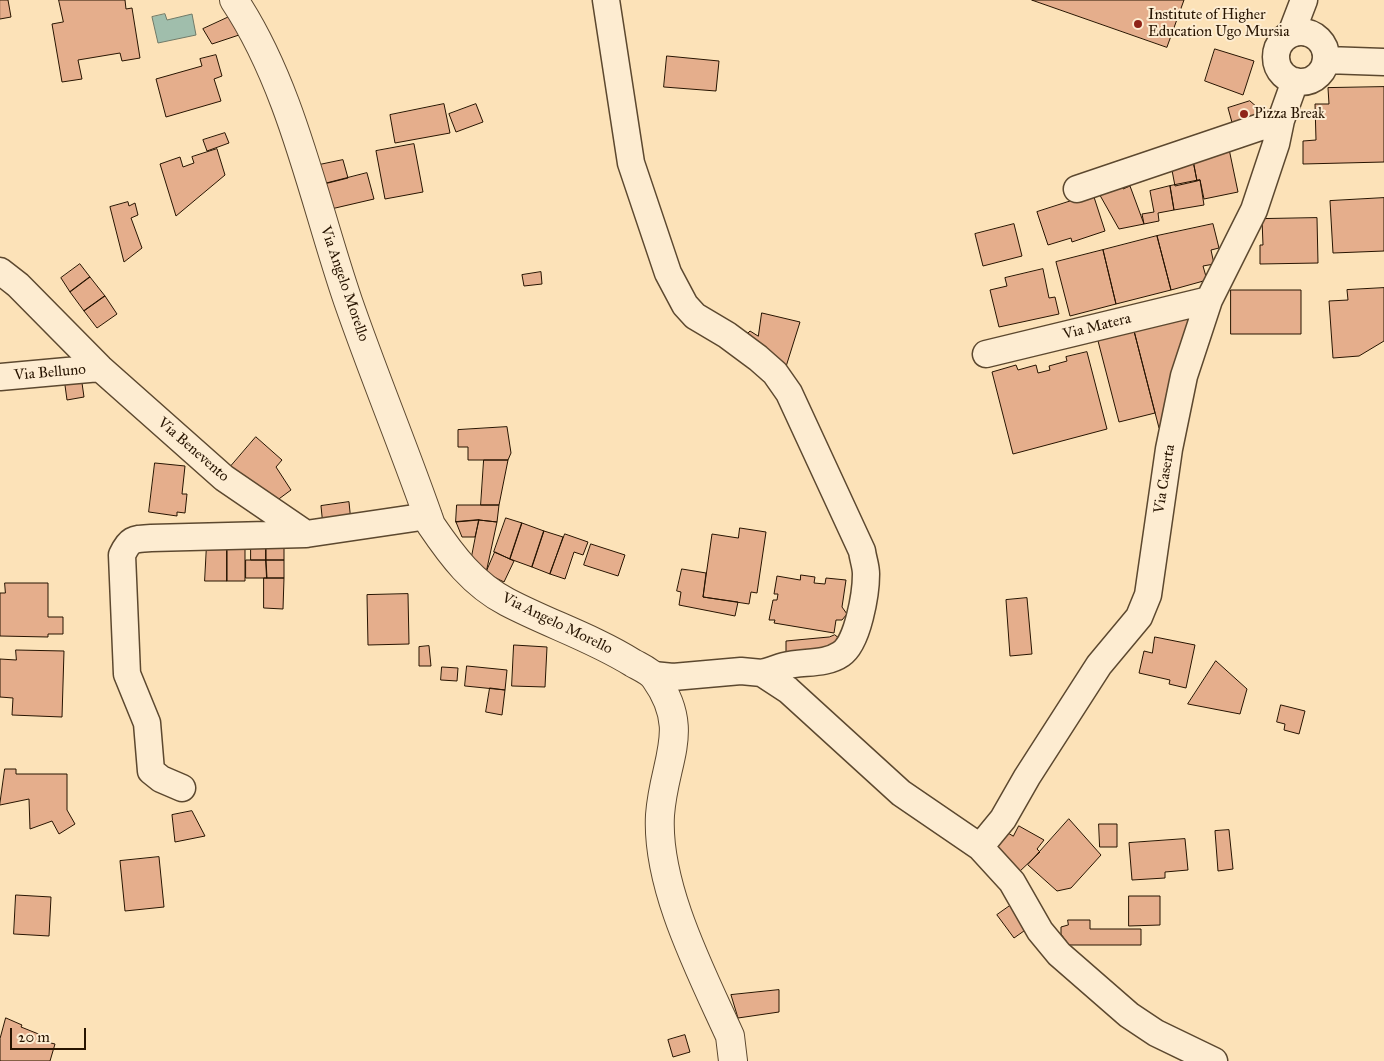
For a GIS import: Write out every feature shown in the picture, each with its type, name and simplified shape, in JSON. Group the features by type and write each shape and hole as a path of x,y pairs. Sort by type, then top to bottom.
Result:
{"street":[{"name":"Via Angelo Morello","path":"234,0 265,58 289,117 348,301 431,525 453,557 472,578 506,601 613,650 653,675 669,700 674,718 674,735 660,814 660,844 668,888 730,1036 733,1061"},
{"path":"606,0 631,162 668,273 685,305 695,316 758,358 775,373 789,392 862,551 866,574 857,627 849,646 842,654 826,660 785,665 762,673 741,671 673,677 653,675"},
{"path":"1297,19 1298,32 1312,35 1323,45 1326,60 1318,75 1303,82 1295,81 1282,73 1276,59 1279,45 1297,19"},
{"path":"1326,60 1384,62"},
{"name":"Via Caserta","path":"980,846 1003,819 1026,776 1099,665 1139,617 1148,595 1169,449 1184,376 1209,300 1254,210 1276,144 1281,120 1295,81"},
{"path":"1077,189 1281,120"},
{"name":"Via Benevento","path":"0,271 18,285 100,368 224,478 306,534"},
{"name":"Via Matera","path":"986,354 1209,300"},
{"name":"Via Belluno","path":"0,377 100,368"},
{"path":"182,788 161,779 151,771 147,724 127,674 122,555 128,544 135,539 306,534 428,516"},
{"path":"762,673 788,690 901,793 980,846 1012,882 1040,931 1059,954 1129,1015 1156,1033 1214,1061"}],"shaded area":[{"path":"165,14 167,20 192,14 196,35 158,43 152,17"}],"building":[{"path":"0,0 8,0 11,17 0,19"},
{"path":"59,0 125,0 126,9 132,8 140,58 122,61 120,53 78,60 82,79 62,82 52,24 63,22"},
{"name":"Institute of Higher Education Ugo Mursia","path":"1032,0 1184,0 1167,47"},
{"path":"229,17 239,35 212,44 203,29"},
{"path":"1215,49 1254,61 1243,95 1205,81"},
{"path":"216,55 222,76 214,79 221,101 166,117 156,79 202,66 200,59"},
{"path":"667,56 719,61 716,91 664,87"},
{"path":"1384,87 1384,162 1303,164 1303,141 1316,140 1315,104 1329,104 1328,88"},
{"path":"1250,101 1266,115 1233,126 1228,108"},
{"path":"444,104 450,133 395,143 390,115"},
{"path":"476,104 483,122 456,132 449,114"},
{"path":"225,133 229,143 207,151 203,140"},
{"path":"414,144 423,192 385,199 376,151"},
{"path":"1228,144 1238,192 1204,199 1200,180 1197,181 1192,156"},
{"path":"217,149 225,175 176,216 160,164 180,157 183,167 194,163 192,157"},
{"path":"343,160 348,178 324,184 319,165"},
{"path":"1193,160 1197,181 1175,186 1171,165"},
{"path":"367,173 374,199 331,209 324,184"},
{"path":"1200,180 1204,205 1174,210 1170,186"},
{"path":"1121,182 1123,189 1130,186 1144,224 1119,229 1097,190"},
{"path":"1170,186 1174,210 1158,213 1159,221 1144,224 1142,214 1154,212 1150,191"},
{"path":"1093,194 1105,231 1072,242 1071,238 1048,245 1037,212"},
{"path":"1384,198 1384,251 1333,253 1330,201"},
{"path":"128,202 129,206 135,203 138,215 131,218 142,248 124,262 110,207"},
{"path":"1317,218 1318,263 1260,264 1260,245 1263,245 1262,219"},
{"path":"1014,224 1022,256 983,266 975,234"},
{"path":"1213,224 1219,248 1211,250 1214,264 1203,266 1207,280 1171,290 1157,236"},
{"path":"1157,236 1171,290 1116,304 1103,250"},
{"path":"1103,250 1116,304 1070,316 1056,262"},
{"path":"80,264 90,277 70,292 61,278"},
{"path":"1043,269 1049,298 1055,297 1059,314 999,327 990,290 1007,286 1005,278"},
{"path":"541,272 542,284 524,286 522,275"},
{"path":"90,277 105,296 84,311 70,292"},
{"path":"1384,288 1384,341 1359,356 1333,358 1329,301 1348,300 1347,290"},
{"path":"1231,290 1301,290 1301,334 1231,334"},
{"path":"105,296 117,314 97,328 84,311"},
{"path":"1192,311 1167,426 1159,428 1133,327"},
{"path":"762,313 800,322 784,373 742,339 750,331 758,336"},
{"path":"1133,327 1155,413 1119,422 1097,337"},
{"path":"1087,352 1107,429 1013,454 992,372 1016,365 1018,370 1036,365 1038,373 1050,370 1049,366 1067,361 1066,357"},
{"path":"81,376 84,397 67,400 64,378"},
{"path":"507,427 511,453 508,460 468,460 468,447 458,447 458,430"},
{"path":"256,437 282,460 276,467 291,490 272,504 226,472"},
{"path":"484,460 508,460 499,505 481,505"},
{"path":"155,463 185,466 182,494 187,494 185,513 177,512 177,516 149,512"},
{"path":"349,502 351,522 323,526 321,506"},
{"path":"457,505 499,505 497,522 479,520 456,522"},
{"path":"506,518 522,523 510,559 494,552"},
{"path":"479,520 497,522 486,573 471,561"},
{"path":"479,520 475,537 462,537 456,522"},
{"path":"522,523 544,531 532,567 510,559"},
{"path":"740,528 766,532 757,593 751,592 749,604 703,597 712,534 738,538"},
{"path":"544,531 563,537 550,574 532,567"},
{"path":"565,534 588,542 583,555 574,552 565,579 550,574"},
{"path":"207,543 227,546 227,581 205,581"},
{"path":"251,543 266,543 266,560 251,560"},
{"path":"266,543 284,543 284,560 266,560"},
{"path":"591,544 625,555 618,576 584,565"},
{"path":"227,546 245,546 245,581 227,581"},
{"path":"495,552 514,561 504,582 486,573"},
{"path":"246,560 266,560 267,578 246,578"},
{"path":"266,560 284,560 284,578 267,578"},
{"path":"682,569 706,573 703,597 738,602 735,616 679,605 681,592 677,591"},
{"path":"801,575 815,577 814,583 825,584 826,578 846,580 842,607 847,614 842,620 836,620 834,633 774,623 775,620 769,620 773,600 777,600 778,594 774,594 777,576 800,580"},
{"path":"264,578 284,578 283,609 264,608"},
{"path":"5,583 48,583 48,617 63,617 63,634 48,634 48,637 0,636 0,593 5,593"},
{"path":"408,594 409,644 368,645 367,595"},
{"path":"1027,598 1032,654 1010,656 1006,600"},
{"path":"835,635 845,643 786,659 786,641"},
{"path":"1155,637 1195,645 1186,688 1169,684 1170,680 1139,673 1144,651 1152,653"},
{"path":"514,645 547,647 545,687 512,686"},
{"path":"429,646 431,666 419,666 419,647"},
{"path":"16,650 64,651 62,717 12,715 13,698 0,697 0,659 16,660"},
{"path":"1216,661 1247,689 1240,714 1188,704"},
{"path":"467,666 507,670 505,690 465,686"},
{"path":"442,667 458,668 457,681 441,680"},
{"path":"490,688 505,690 502,715 486,712"},
{"path":"1281,705 1305,711 1299,734 1284,730 1285,724 1277,722"},
{"path":"5,769 16,769 16,774 67,774 67,810 75,824 59,834 52,821 30,829 29,799 0,805"},
{"path":"192,811 205,836 175,842 172,815"},
{"path":"1069,819 1101,855 1071,888 1057,891 1028,865"},
{"path":"1099,824 1117,824 1117,847 1100,847"},
{"path":"1019,826 1044,840 1037,849 1040,852 1018,873 992,850 1003,830 1013,836"},
{"path":"1229,830 1233,869 1218,871 1215,831"},
{"path":"1185,839 1188,870 1165,872 1165,878 1132,880 1129,843"},
{"path":"159,857 164,907 125,911 120,861"},
{"path":"16,895 51,897 49,936 14,934"},
{"path":"1129,896 1160,896 1160,925 1129,926"},
{"path":"1014,903 1031,926 1014,938 997,915"},
{"path":"1068,920 1090,920 1090,929 1141,929 1141,945 1069,945 1061,934 1061,927 1068,925"},
{"path":"779,990 779,1012 738,1018 731,995"},
{"path":"6,1018 22,1025 21,1027 41,1035 39,1040 55,1044 50,1061 0,1061 0,1039"},
{"path":"685,1035 690,1052 673,1057 668,1040"}],"place":[{"name":"Institute of Higher Education Ugo Mursia","path":"1138,24"},
{"name":"Pizza Break","path":"1244,114"}]}
